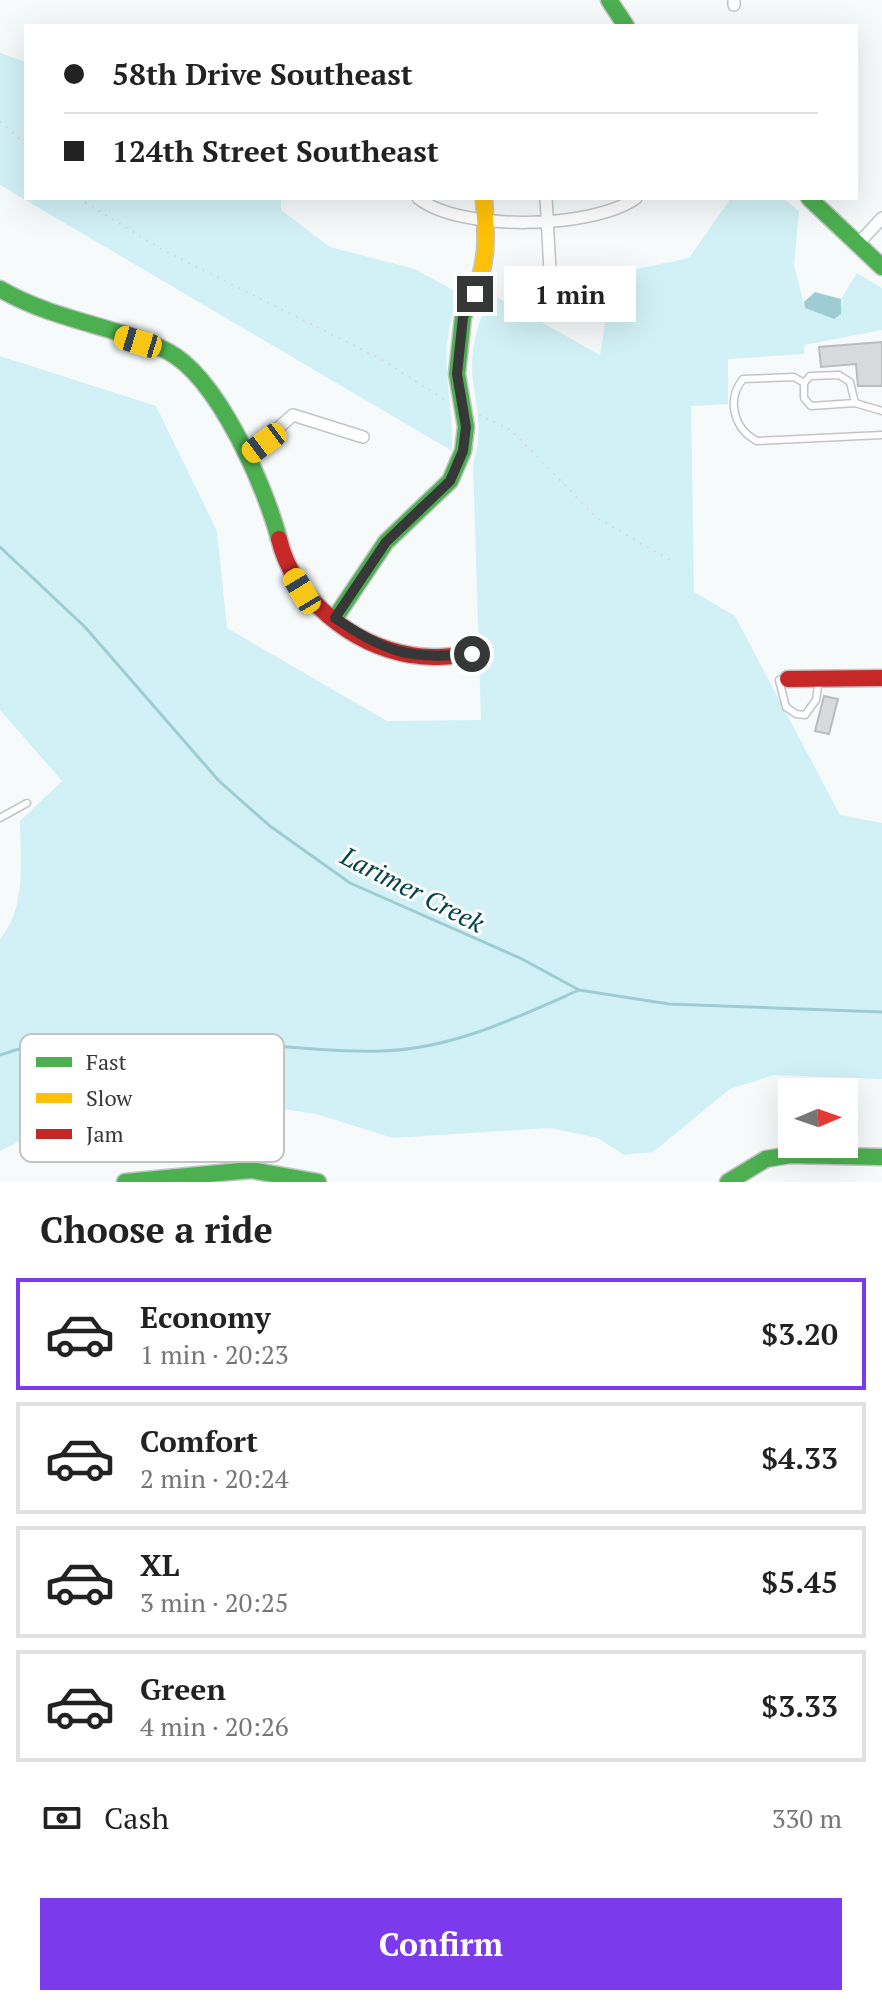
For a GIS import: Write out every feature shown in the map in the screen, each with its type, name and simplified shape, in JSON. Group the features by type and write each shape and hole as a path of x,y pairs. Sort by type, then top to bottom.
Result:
{"street":[{"path":"609,0 625,24"},
{"path":"421,200 432,209 484,220 591,216 625,206 633,200"},
{"path":"335,618 386,542 450,481 463,451 466,427 457,374 463,317 484,272 487,247 484,200"},
{"path":"546,200 550,271 558,282"},
{"path":"811,200 882,267"},
{"path":"857,245 882,218"},
{"path":"0,289 65,319 161,348 182,361 205,387 246,456 275,523 286,563 302,591 335,618 364,638 402,654 472,654"},
{"path":"246,456 293,415 363,437"},
{"path":"783,680 882,678"},
{"path":"728,1182 766,1159 790,1155 882,1157"},
{"path":"125,1182 251,1170 311,1181"}],"lane":[{"path":"855,403 850,382 839,375 810,376 804,383 804,398 811,406 855,403 882,411"},
{"path":"804,383 794,377 743,379 735,389 734,401 736,420 744,434 757,441 882,435"},
{"path":"783,680 786,707 796,714 805,715 816,700 819,679"},
{"path":"0,818 27,803"}],"path":[{"path":"0,121 24,143"},
{"path":"81,200 163,250 377,357 439,398 511,430 597,518 675,563"}],"shaded area":[{"path":"0,53 24,61 24,199 0,185"},
{"path":"25,200 281,200 281,210 330,247 415,269 460,294 452,316 447,355 452,451"},
{"path":"730,200 785,200 799,211 794,265 805,308 834,319 843,302 841,299 857,273 882,288 882,330 805,345 804,354 728,359 728,404 691,406 694,592 735,616 840,815 882,823 882,1079 774,1075 730,1089 653,1152 624,1155 598,1138 550,1128 393,1138 316,1114 284,1109 284,1034 20,1034 20,1141 0,1151 0,939 15,913 18,898 20,821 62,781 0,710 0,356 156,406 217,531 227,628 387,721 481,720 473,463 478,442 478,422 472,358 482,314 491,294 600,355 613,274 689,258"},
{"path":"815,292 841,299 841,314 834,319 805,308 804,302"}],"building":[{"path":"882,342 882,386 858,386 856,364 821,367 819,347"},
{"path":"824,696 838,699 829,734 815,731"}],"waterway":[{"name":"Larimer Creek","path":"0,547 85,627 219,781 270,826 350,883 522,959 579,990 669,1004 882,1012"},
{"path":"284,1047 382,1051 433,1045 483,1030 579,990"},
{"path":"0,1055 20,1050"}],"traffic: fast":[{"path":"609,0 625,24"},
{"path":"811,200 882,267"},
{"path":"0,289 42,309 147,342 186,364 204,384 237,435 263,491 279,539"},
{"path":"335,618 386,542 450,481 463,451 466,427 457,374 463,317 473,295"},
{"path":"728,1182 766,1159 790,1155 882,1157"},
{"path":"125,1182 251,1170 318,1182"}],"traffic: slow":[{"path":"473,295 484,259 484,200"}],"traffic: jam":[{"path":"279,539 286,561 311,599 328,615 367,641 411,655 472,654"},
{"path":"788,679 882,678"}],"route":[{"path":"472,654 402,654 364,638 335,618 386,542 450,481 463,451 466,427 457,374 463,317 475,294"}]}
